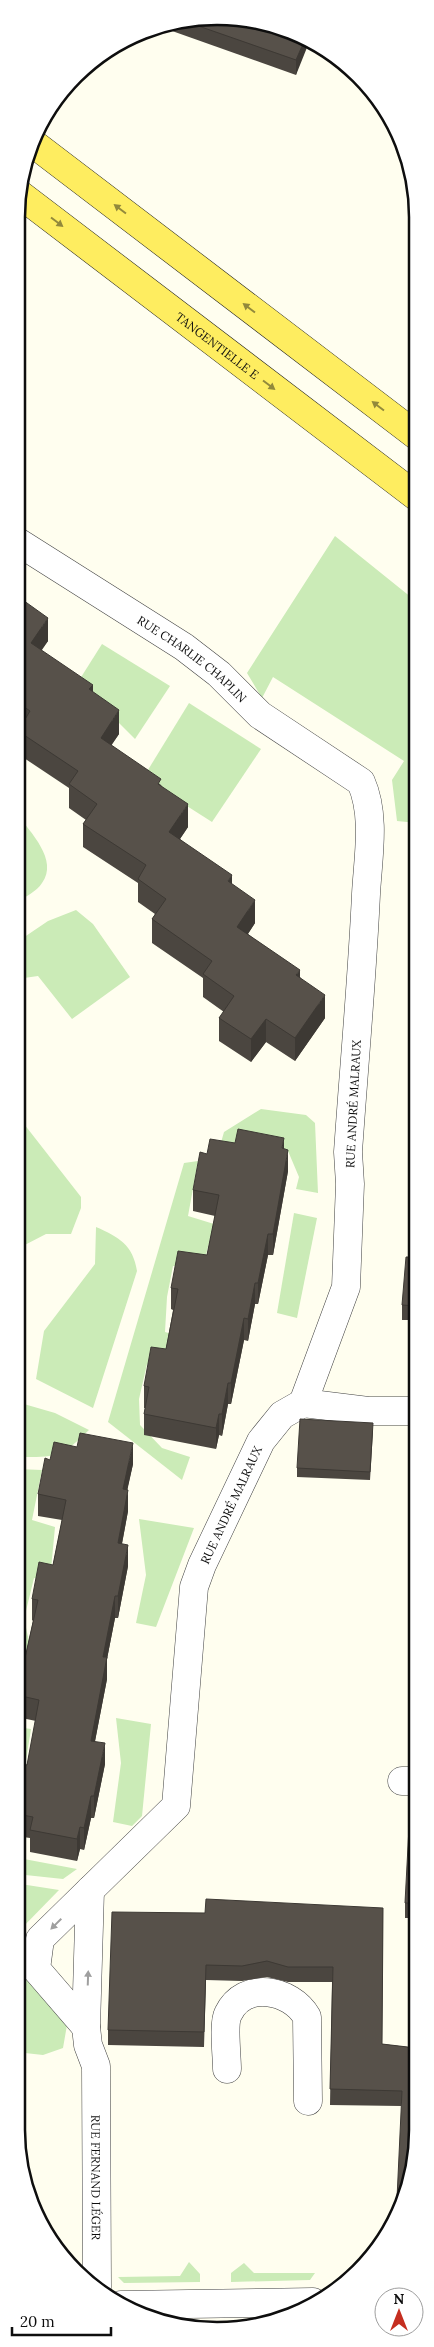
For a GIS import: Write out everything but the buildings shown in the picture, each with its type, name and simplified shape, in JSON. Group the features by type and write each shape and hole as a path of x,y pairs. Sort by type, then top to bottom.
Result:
{"main road":[{"path":"38,147 409,430"},
{"name":"TANGENTIELLE E","path":"26,199 409,491"}],"street":[{"name":"RUE CHARLIE CHAPLIN","path":"25,546 184,647 220,674 260,715 361,782"},
{"name":"RUE ANDRÉ MALRAUX","path":"86,2027 36,1969 40,1939 176,1806 194,1587 202,1565 261,1441 282,1415 303,1403 346,1287 350,1184 348,1152 364,952 370,819 367,796 361,782"},
{"path":"303,1403 368,1412 409,1411"},
{"path":"86,2027 90,1890"},
{"path":"227,2069 227,2016 236,2002 251,1993 271,1992 288,1998 301,2007 307,2017 308,2101"},
{"name":"RUE FERNAND LÉGER","path":"86,2027 88,2045 96,2066 97,2280"},
{"path":"139,2305 302,2302"}],"green space":[{"path":"335,536 409,596 409,822 397,821 392,780 404,761 273,677 262,698 247,673"},
{"path":"102,644 170,686 135,739 78,682"},
{"path":"189,703 261,749 212,822 143,778"},
{"path":"25,825 41,847 47,865 42,883 25,897"},
{"path":"76,910 93,924 130,977 72,1019 38,976 25,978 25,937 48,921"},
{"path":"261,1109 306,1115 315,1123 318,1193 296,1189 299,1177 288,1151 220,1146 224,1132"},
{"path":"25,1125 81,1197 81,1208 71,1234 46,1234 25,1245"},
{"path":"198,1161 188,1216 214,1224 202,1270 173,1266 167,1297 165,1332 182,1337 175,1367 147,1364 139,1399 140,1425 162,1448 190,1457 182,1480 108,1422 184,1163"},
{"path":"294,1213 317,1218 297,1318 277,1313"},
{"path":"96,1227 112,1234 124,1243 132,1255 137,1271 93,1408 36,1379 44,1331 95,1264"},
{"path":"25,1404 55,1413 89,1430 64,1451 41,1457 25,1457"},
{"path":"25,1469 42,1470 32,1520 55,1527 50,1580 34,1578 25,1615"},
{"path":"139,1519 194,1528 156,1627 136,1623 146,1575"},
{"path":"25,1623 29,1641 46,1645 25,1675"},
{"path":"116,1718 151,1724 142,1816 132,1826 113,1822 121,1763"},
{"path":"25,1728 31,1729 25,1766"},
{"path":"25,1859 77,1869 63,1879 25,1875"},
{"path":"25,1885 59,1890 25,1925"},
{"path":"25,1968 44,1991 48,2005 59,2014 67,2025 63,2048 43,2055 25,2053"},
{"path":"189,2262 200,2274 200,2282 124,2283 118,2277 180,2276"},
{"path":"244,2263 254,2273 315,2273 310,2280 231,2282 231,2273"}]}
